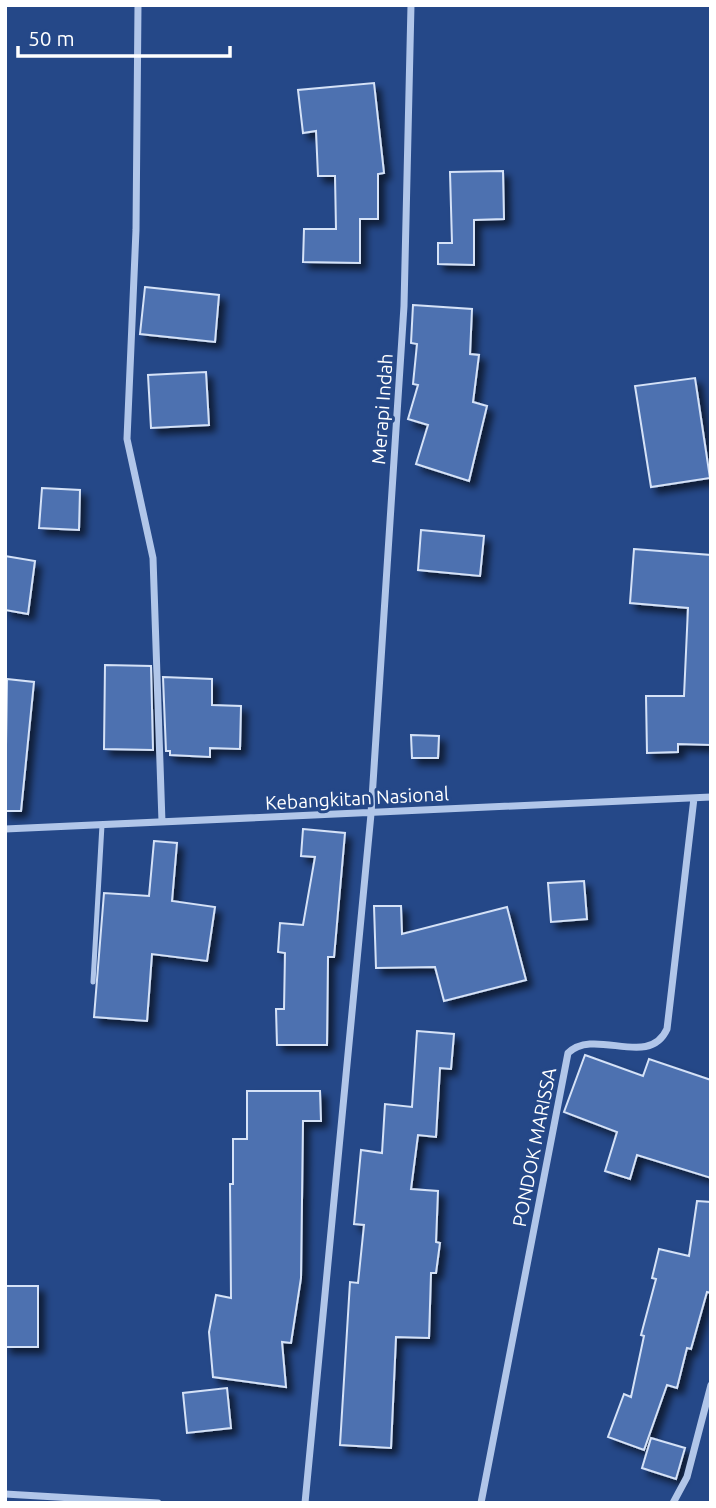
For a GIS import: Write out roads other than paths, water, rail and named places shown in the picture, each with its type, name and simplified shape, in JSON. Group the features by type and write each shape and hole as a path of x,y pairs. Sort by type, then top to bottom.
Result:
{"street":[{"path":"138,5 136,230 127,439 153,558 162,822"},
{"name":"Merapi Indah","path":"305,1503 371,814 404,306 411,5"},
{"name":"Kebangkitan Nasional","path":"5,829 711,797"},
{"name":"PONDOK MARISSA","path":"481,1503 568,1053 580,1044 651,1047 662,1041 667,1029 694,798"},
{"path":"673,1503 687,1477 711,1385"},
{"path":"5,1494 158,1503"}],"lane":[{"path":"93,982 102,825"}]}
